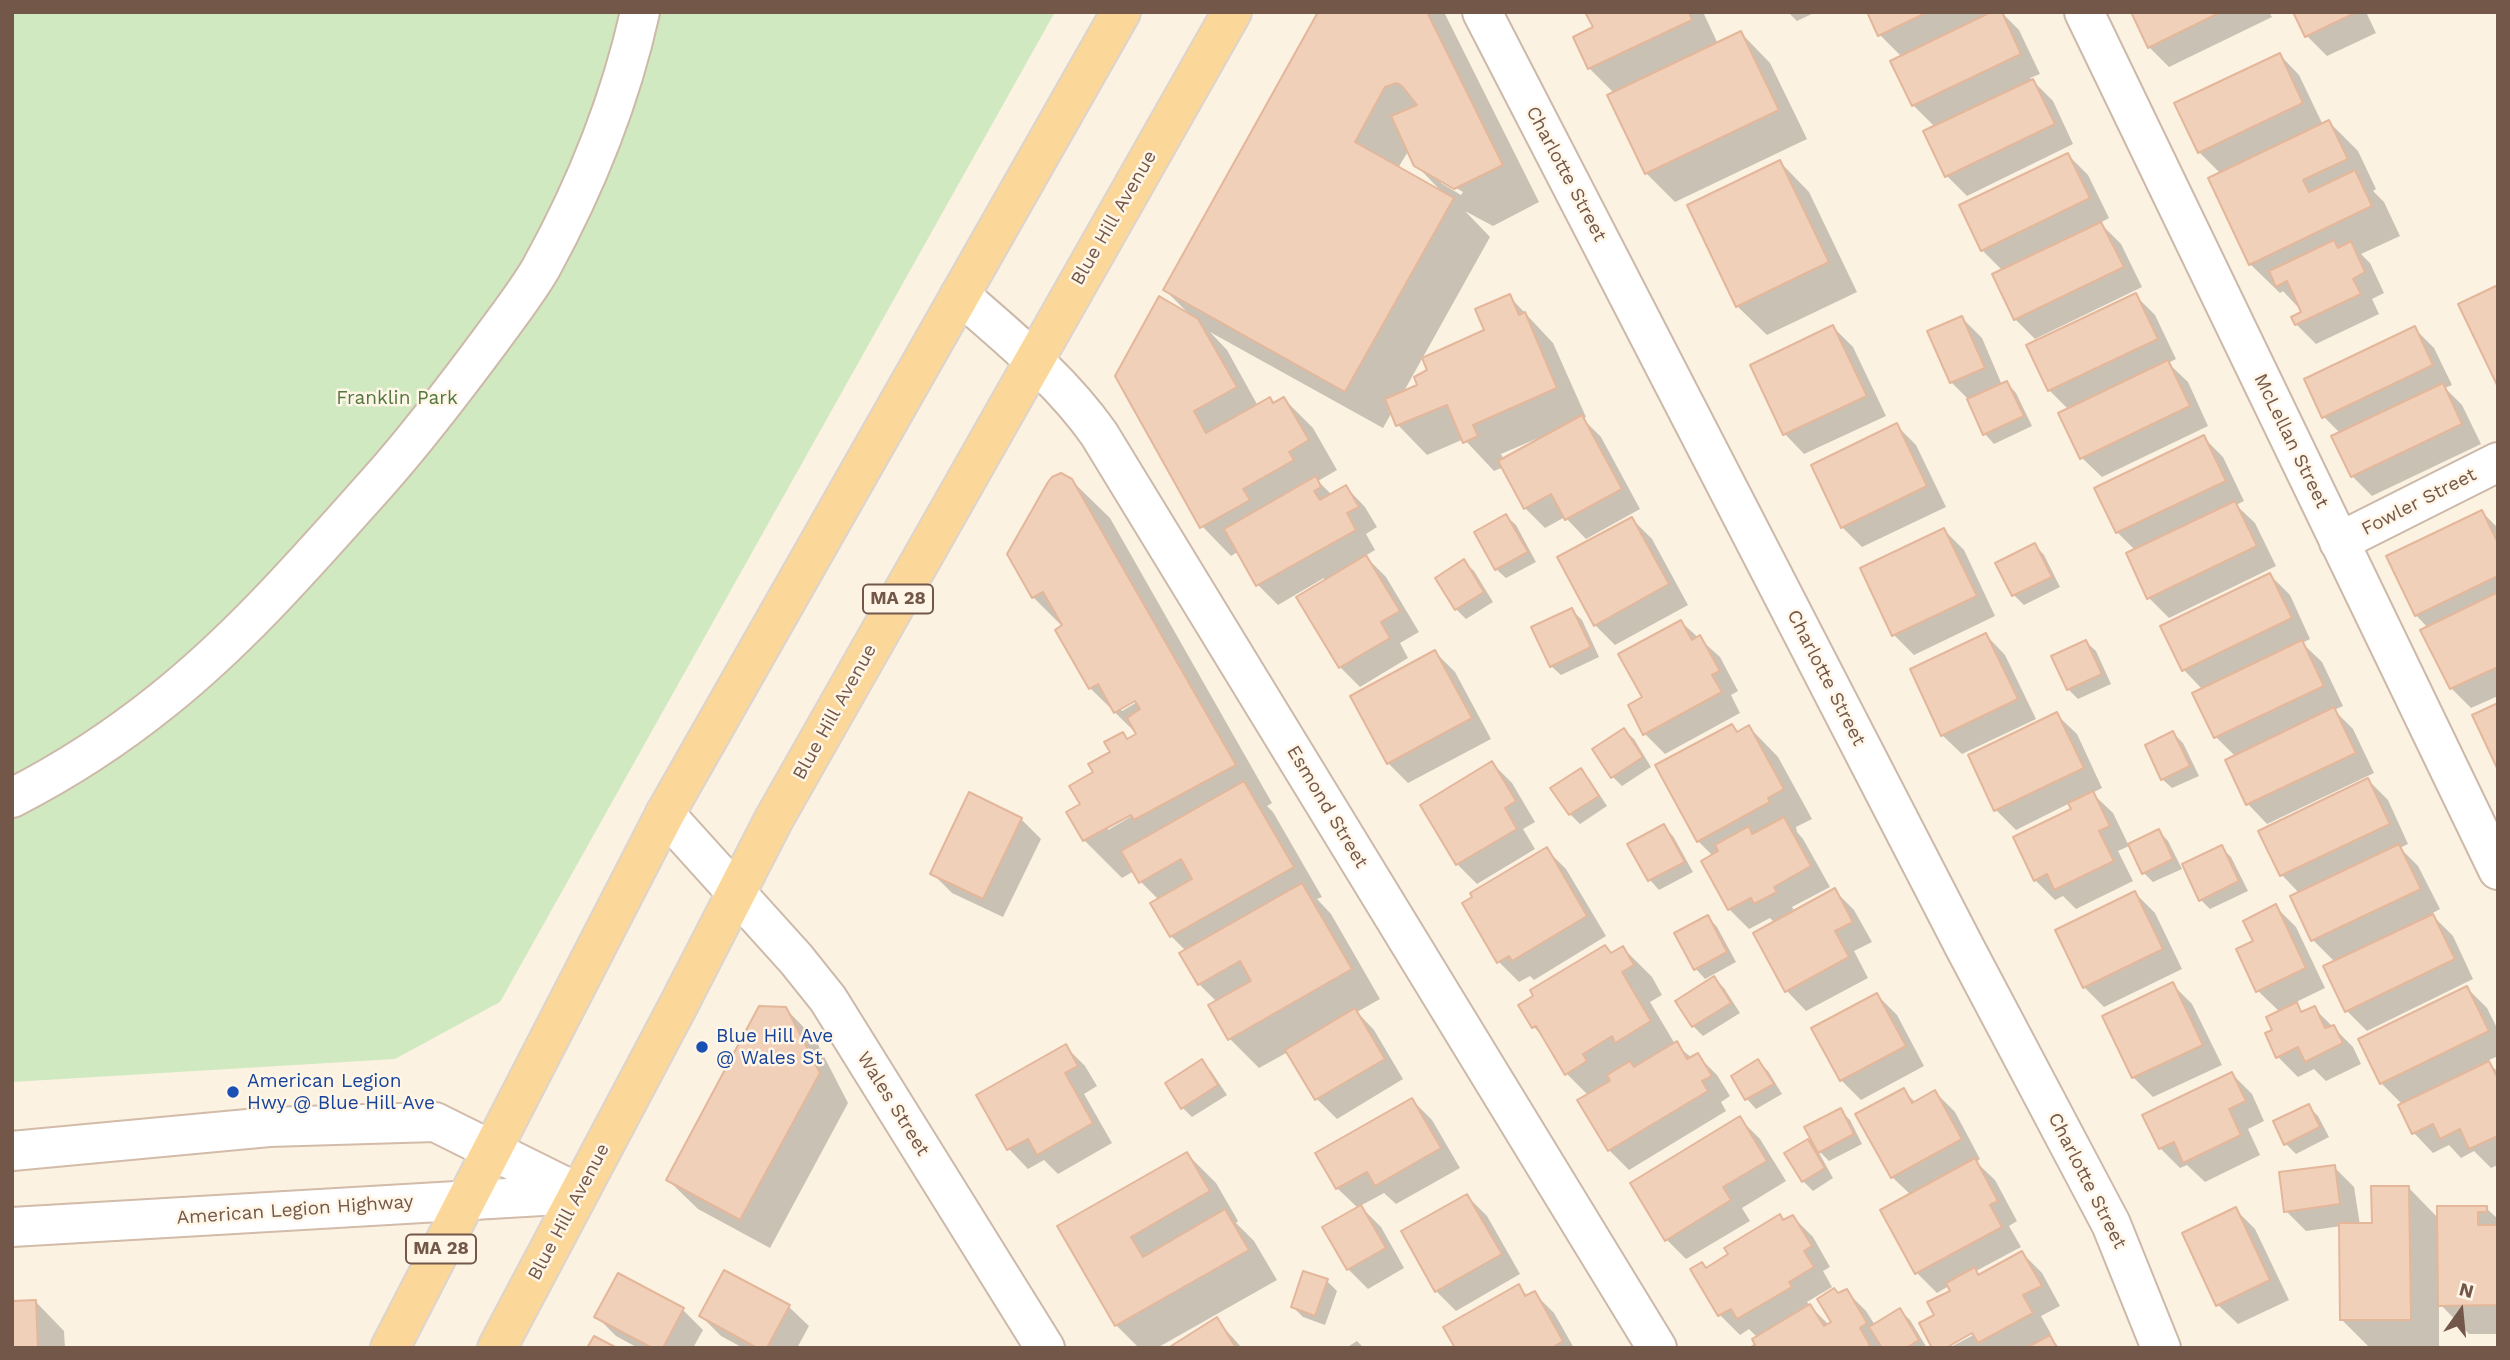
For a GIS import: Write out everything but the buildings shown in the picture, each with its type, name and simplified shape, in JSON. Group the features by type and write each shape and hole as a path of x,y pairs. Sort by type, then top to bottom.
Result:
{"main road":[{"name":"MA 28","path":"390,1348 665,814 1121,12"},
{"name":"Blue Hill Avenue","path":"497,1348 774,819 1232,12"}],"street":[{"path":"12,798 84,757 163,700 241,630 321,546 417,438 509,315 539,271 558,235 580,190 617,96 640,12"},
{"name":"Charlotte Street","path":"1482,12 1964,946 2112,1224 2161,1348"},
{"name":"McLellan Street","path":"2084,12 2498,870"},
{"name":"Esmond Street","path":"960,295 1033,360 1082,409 1099,434 1657,1348"},
{"name":"Fowler Street","path":"2339,542 2498,462"},
{"name":"Wales Street","path":"665,814 796,959 828,999 1045,1348"},
{"path":"12,1151 269,1127 435,1122 578,1194"},
{"name":"American Legion Highway","path":"12,1227 578,1194"}],"green space":[{"name":"Franklin Park","path":"12,12 1055,12 500,1002 395,1059 12,1082"}],"place":[{"name":"Blue Hill Ave @ Wales St","path":"702,1047"},
{"name":"American Legion Hwy @ Blue Hill Ave","path":"233,1092"}]}
